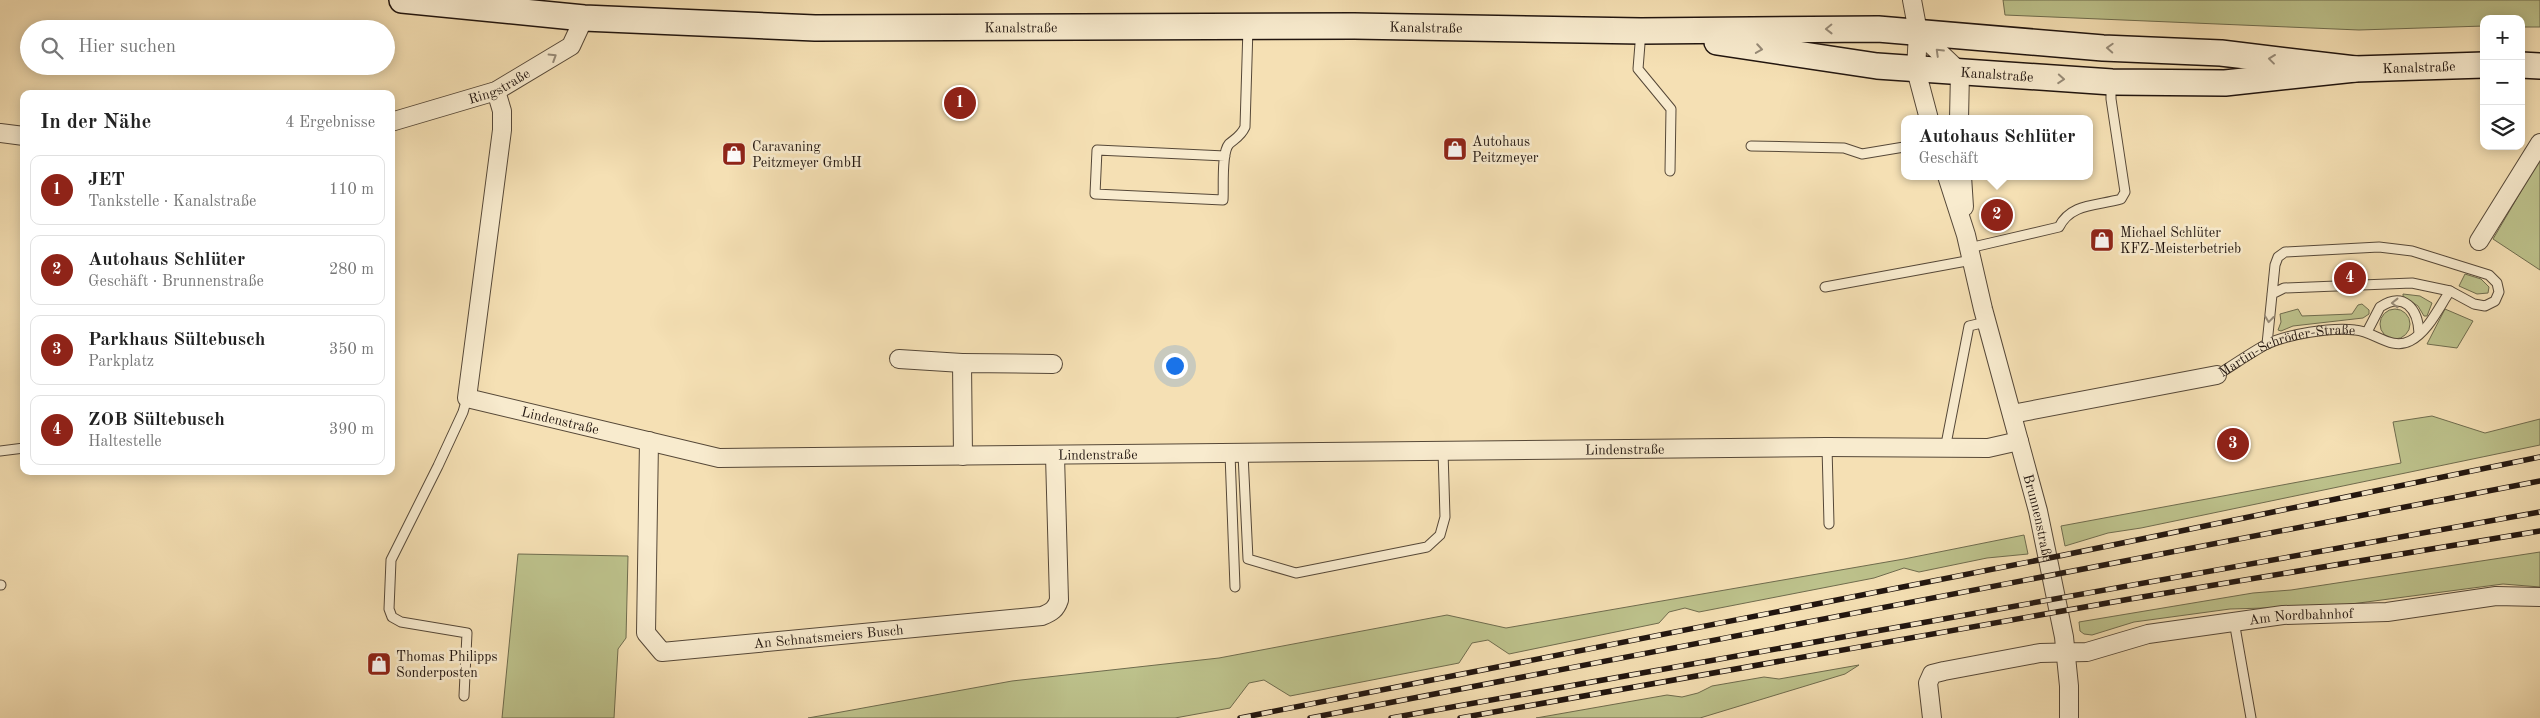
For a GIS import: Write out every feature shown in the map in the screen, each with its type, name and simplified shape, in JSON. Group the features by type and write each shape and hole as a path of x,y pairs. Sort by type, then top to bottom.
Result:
{"main road":[{"name":"Kanalstraße","path":"402,0 584,18 815,28 1354,26 1641,31 1878,29 2103,48 2221,53 2355,69"},
{"name":"Kanalstraße","path":"1641,31 1848,62 1916,70 2112,82 2225,83 2355,69 2480,65"},
{"path":"2525,65 2540,66"}],"street":[{"path":"1912,0 1918,32 1916,70 1928,115"},
{"name":"Ringstraße","path":"395,121 496,91 571,46 584,18"},
{"path":"1918,32 1960,72 1959,115"},
{"path":"467,398 502,130 502,112 496,91"},
{"path":"0,133 20,136"},
{"path":"2479,241 2540,142"},
{"name":"Brunnenstraße","path":"1948,180 1969,248 1986,322 2038,511 2066,653 2069,718"},
{"name":"Brunnenstraße","path":"1962,180 1969,248"},
{"path":"899,360 962,364 1053,364"},
{"path":"962,364 963,456"},
{"name":"Martin-Schröder-Straße","path":"2012,414 2217,375"},
{"name":"Lindenstraße","path":"467,398 719,458 1827,447 1988,448 2019,441"},
{"name":"An Schnatsmeiers Busch","path":"649,441 646,633 662,652 1042,616 1050,613 1056,609 1060,600 1055,456"},
{"name":"Am Nordbahnhof","path":"1932,718 1928,683 1932,674 2040,653 2098,650 2148,634 2234,621 2305,613 2347,614 2387,612 2496,596 2540,597"}],"lane":[{"path":"1225,156 1097,150 1095,194 1224,200 1225,156 1228,145 1242,134 1245,127 1248,27"},
{"path":"1641,31 1638,69 1670,108 1670,171"},
{"path":"1825,287 1969,248 2059,227 2065,215 2074,210 2121,199 2125,192 2111,99 2112,82"},
{"path":"1751,146 1844,148 1862,154 1901,148"},
{"path":"2267,344 2274,265 2278,257 2285,252 2379,247 2412,251 2489,276 2497,283 2499,292 2495,301 2485,306 2474,304 2450,290 2412,283 2284,288 2272,294"},
{"name":"Martin-Schröder-Straße","path":"2217,375 2267,344 2287,337 2339,329 2367,332 2388,343 2400,344 2410,341 2430,323 2450,290"},
{"path":"2367,332 2380,307 2394,301 2408,304 2413,309 2419,322 2419,333"},
{"path":"1947,448 1947,439 1970,326 1986,322"},
{"path":"464,696 467,633 402,622 392,617 388,609 391,560 438,466 463,412 467,398"},
{"path":"1827,447 1829,524"},
{"path":"0,451 20,448"},
{"path":"1237,454 1248,558 1296,573 1427,547 1440,535 1444,517 1443,451"},
{"path":"1235,587 1237,454"},
{"path":"2234,621 2251,718"}],"green space":[{"path":"2003,0 2540,0 2540,27 2525,27 2525,15 2480,15 2480,26 2359,30 2005,15"},
{"path":"2540,159 2540,270 2493,239"},
{"path":"2465,274 2481,279 2489,287 2488,293 2477,294 2459,286"},
{"path":"2403,294 2420,296 2432,303 2427,316 2424,316 2418,306 2403,296"},
{"path":"2362,304 2369,310 2369,314 2363,318 2293,326 2281,331 2278,330 2281,322 2280,314 2298,309 2302,316 2352,314 2358,305"},
{"path":"2395,309 2406,313 2410,324 2406,335 2395,339 2384,335 2380,324 2384,313"},
{"path":"2445,309 2473,321 2457,348 2427,344"},
{"path":"2432,416 2485,433 2540,419 2540,445 2141,528 2108,533 2065,546 2061,526 2401,463 2393,422"},
{"path":"2024,535 2028,554 1987,558 1919,572 1904,568 1874,578 1699,612 1685,608 1669,612 1659,623 1509,654 1488,640 1472,643 1459,663 1290,696 1264,680 1249,683 1230,708 1175,718 808,718 1012,681 1219,658 1447,615 1506,628 1904,559"},
{"path":"2540,552 2540,587 2503,584 2336,606 2230,609 2134,622 2092,635 2084,634 2080,631 2079,622 2253,593 2291,590"},
{"path":"518,554 628,556 626,638 618,649 614,718 502,718"},
{"path":"1859,665 1845,674 1700,718 1536,718 1667,695 1682,697 1698,693 1712,686 1764,677 1779,679"}],"railway":[{"path":"1240,718 2064,555 2540,457"},
{"path":"1310,718 2540,481"},
{"path":"1391,718 2540,512"},
{"path":"1460,718 2130,599 2540,531"}],"place":[{"name":"JET","path":"960,103"},
{"name":"Autohaus Peitzmeyer","path":"1455,149"},
{"name":"Caravaning Peitzmeyer GmbH","path":"734,154"},
{"name":"Autohaus Schlüter","path":"1997,215"},
{"name":"Michael Schlüter KFZ-Meisterbetrieb","path":"2102,240"},
{"name":"ZOB Sültebusch","path":"2350,278"},
{"name":"Parkhaus Sültebusch","path":"2233,444"},
{"name":"Thomas Philipps Sonderposten","path":"379,664"}]}
